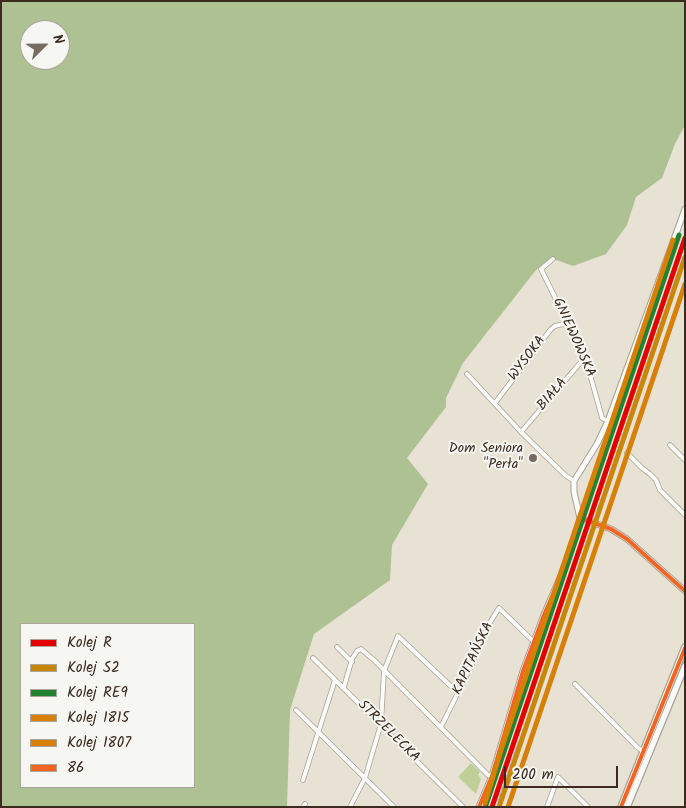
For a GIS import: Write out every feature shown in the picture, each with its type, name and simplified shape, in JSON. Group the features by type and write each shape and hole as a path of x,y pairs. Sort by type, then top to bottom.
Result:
{"main road":[{"path":"621,807 685,647"},
{"path":"627,807 685,666"}],"street":[{"path":"479,807 492,776 518,688 534,642 563,571 580,518 574,492 574,481 597,444 608,421 685,209"},
{"name":"GNIEWOWSKA","path":"553,259 541,269 586,360 602,418 608,421"},
{"name":"WYSOKA","path":"495,404 551,329 568,323"},
{"name":"BIAŁA","path":"521,432 581,362 586,360"},
{"path":"467,374 521,432 565,475 574,481"},
{"path":"670,445 685,460"},
{"path":"627,453 656,480 660,490 685,516"},
{"path":"580,518 611,529 627,539 685,592"},
{"name":"KAPITAŃSKA","path":"441,727 489,624 499,608 534,642"},
{"path":"350,807 365,778 380,724 384,671 398,636 458,694"},
{"path":"337,647 352,662"},
{"path":"344,687 357,651 361,650 374,660 488,775 492,776"},
{"name":"STRZELECKA","path":"313,658 463,807"},
{"path":"303,780 335,680"},
{"path":"575,684 637,747 644,751"},
{"path":"296,710 394,807"},
{"path":"546,807 558,777 588,807"}],"green space":[{"path":"1,1 685,1 685,125 675,144 662,178 636,197 627,225 606,254 573,266 551,258 536,270 463,363 446,398 446,407 407,458 428,484 392,545 390,580 314,634 290,710 287,807 1,807"},
{"path":"471,763 480,772 478,775 481,779 476,794 458,777"}],"railway":[{"path":"499,801 519,743"}],"rail line":[{"name":"RE9","path":"486,805 679,235"},
{"name":"R","path":"492,807 685,238"},
{"name":"1807","path":"485,803 501,750 673,240"},
{"name":"S2","path":"499,807 685,257"},
{"name":"1815","path":"508,807 685,284"}],"transit line":[{"name":"86","path":"479,807 492,776 523,671 563,571 580,518 611,529 627,539 685,591"},
{"name":"86","path":"621,807 685,648"}],"place":[{"name":"Dom Seniora \"Perła\"","path":"533,458"}]}
